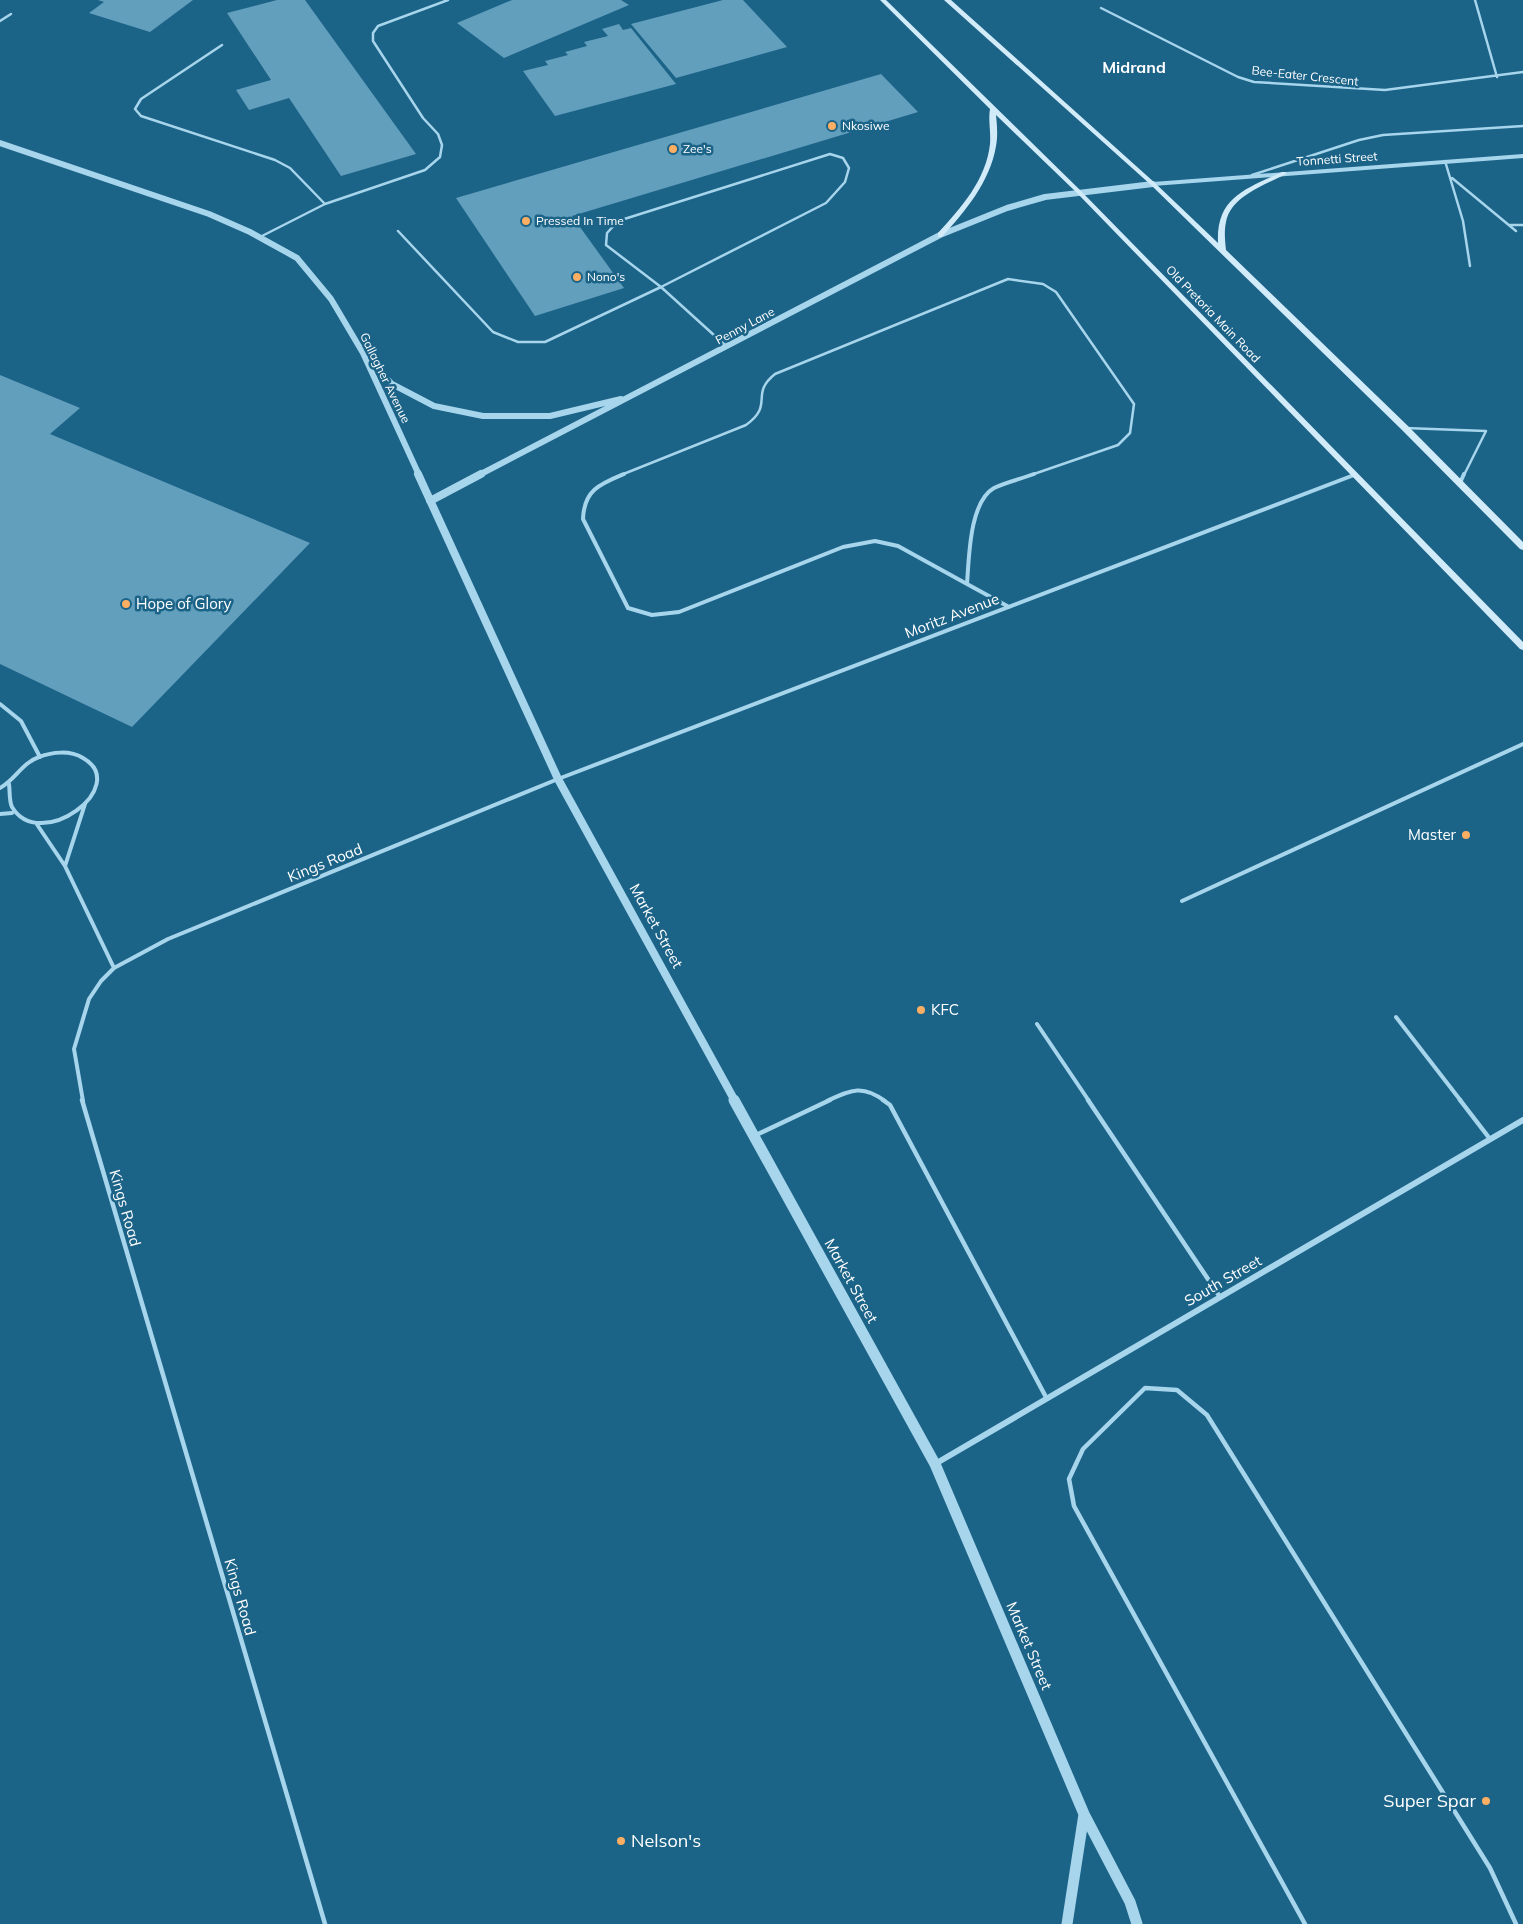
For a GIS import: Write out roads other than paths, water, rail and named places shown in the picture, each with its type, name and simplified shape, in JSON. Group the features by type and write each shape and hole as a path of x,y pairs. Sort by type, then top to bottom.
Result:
{"main road":[{"name":"Old Pretoria Main Road","path":"883,0 993,110 1079,192 1523,647"},
{"path":"947,0 1153,184 1405,428 1523,547"},
{"path":"940,236 971,200 987,169 993,145 993,110"},
{"path":"1222,251 1223,220 1231,205 1247,192 1284,173"}],"street":[{"name":"Gallagher Avenue","path":"0,143 209,214 260,237 297,258 331,299 363,353 558,779"},
{"name":"Tonnetti Street","path":"1153,184 1523,156"},
{"path":"1079,192 1153,184"},
{"name":"Penny Lane","path":"430,501 940,236 1001,210 1032,200 1079,192"},
{"path":"363,353 392,384 434,406 483,416 550,416 634,396"},
{"name":"Market Street","path":"558,779 935,1464 1084,1814 1130,1902 1137,1924"},
{"name":"South Street","path":"935,1464 1523,1120"},
{"path":"1067,1924 1084,1814"}],"lane":[{"path":"260,237 325,204 414,175 425,170 440,157 442,145 438,134 423,118 396,78 373,41 373,33 378,26 448,0"},
{"path":"1475,0 1497,77"},
{"name":"Bee-Eater Crescent","path":"1101,8 1230,73 1254,82 1368,90 1497,77 1523,72"},
{"path":"0,21 11,14"},
{"path":"222,45 141,99 135,108 141,116 274,160 290,168 325,204"},
{"path":"1250,176 1359,140 1383,135 1523,126"},
{"path":"398,231 493,332 511,341 528,344 545,342 661,287 826,202 845,182 849,168 844,158 830,154 618,222 607,233 606,245 661,287 727,348"},
{"path":"1445,161 1452,178 1464,222 1470,266"},
{"path":"1452,178 1516,231"},
{"path":"1509,225 1523,224"},
{"path":"967,584 974,516 980,502 992,489 1118,445 1130,432 1134,404 1056,292 1043,284 1008,279 775,374 764,383 761,394 763,406 756,417 746,425 610,480 593,489 583,504 583,519 628,608 652,615 680,612 843,546 875,541 898,546 967,584 1009,607"},
{"path":"1405,428 1486,431 1460,483"},
{"name":"Moritz Avenue","path":"558,779 1354,474"},
{"path":"0,704 21,721 40,757"},
{"path":"1182,901 1523,744"},
{"path":"67,752 82,756 92,764 97,776 94,790 85,803 72,814 54,821 36,823 21,819 12,813 6,798 9,784 18,770 32,760 67,752"},
{"name":"Kings Road","path":"325,1924 83,1103 74,1049 90,999 101,981 114,968 168,939 558,779"},
{"path":"0,788 9,784"},
{"path":"65,866 85,803"},
{"path":"0,814 12,813"},
{"path":"36,823 65,866 114,968"},
{"path":"1396,1018 1490,1139"},
{"path":"1036,1024 1220,1297"},
{"path":"754,1136 850,1090 862,1089 877,1094 890,1105 1047,1398"},
{"path":"1305,1924 1074,1506 1069,1479 1083,1450 1145,1388 1177,1390 1207,1415 1490,1868 1516,1924"}],"place":[{"name":"Nkosiwe","path":"832,126"},
{"name":"Zee's","path":"673,149"},
{"name":"Pressed In Time","path":"526,221"},
{"name":"Nono's","path":"577,277"},
{"name":"Hope of Glory","path":"126,604"},
{"name":"Master","path":"1466,835"},
{"name":"KFC","path":"921,1010"},
{"name":"Super Spar","path":"1486,1801"},
{"name":"Nelson's","path":"621,1841"}],"district":[{"name":"Midrand","path":"1134,67"}]}
